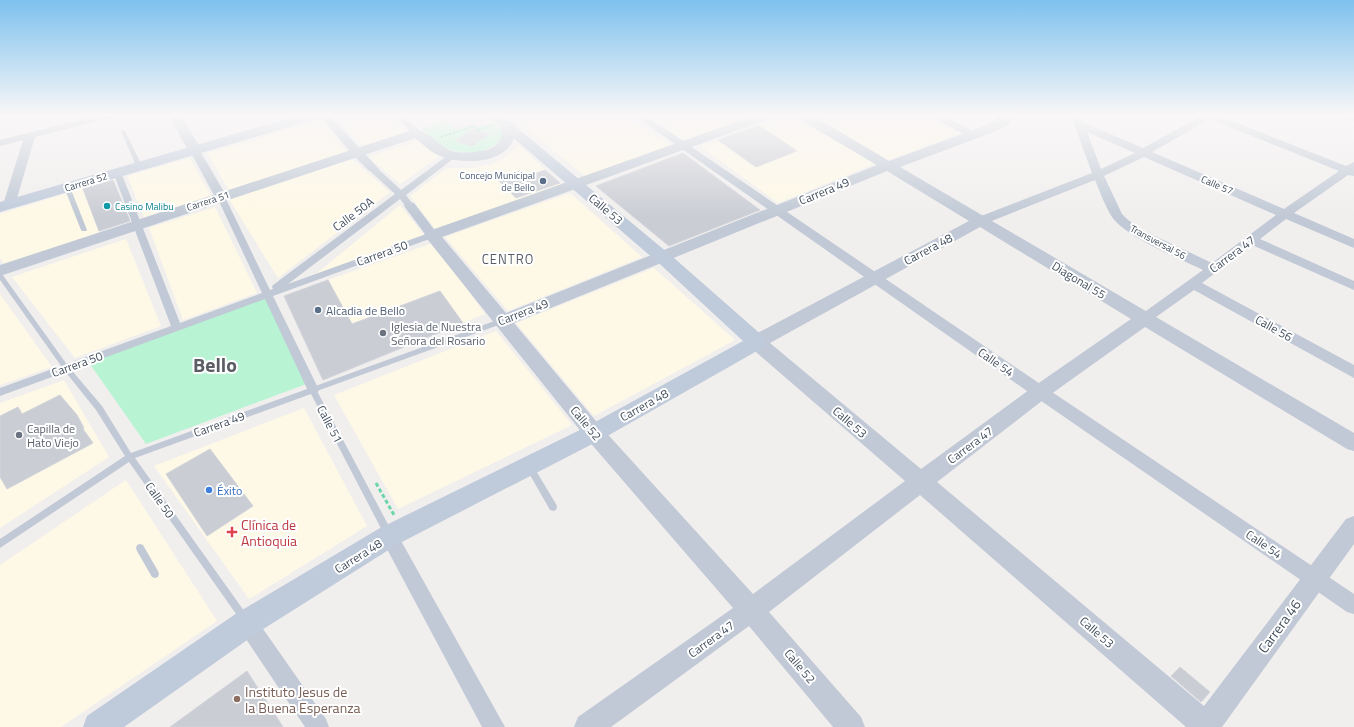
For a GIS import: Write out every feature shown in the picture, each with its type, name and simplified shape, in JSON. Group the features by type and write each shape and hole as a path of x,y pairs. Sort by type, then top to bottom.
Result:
{"main road":[{"name":"Carrera 52","path":"4,206 191,150"},
{"name":"Calle 53","path":"538,150 662,257 757,342"},
{"name":"Carrera 48","path":"98,727 247,623 389,536 594,433 757,342"}],"street":[{"path":"4,206 25,150"},
{"name":"Calle 51","path":"195,150 221,197 313,390"},
{"name":"Calle 52","path":"354,150 401,195 594,433 752,610 851,727"},
{"name":"Carrera 51","path":"0,271 221,197 370,150"},
{"path":"440,150 454,155 480,156 496,150"},
{"name":"Carrera 50","path":"0,392 670,150"},
{"name":"Calle 54","path":"690,150 1040,392 1354,605"},
{"name":"Diagonal 55","path":"861,150 1354,443"},
{"name":"Carrera 49","path":"502,321 777,210 932,150"},
{"name":"Transversal 56","path":"1089,150 1098,175 1117,215 1123,222 1136,232 1213,269"},
{"name":"Calle 57","path":"1137,150 1354,244"},
{"name":"Carrera 48","path":"757,342 980,221 1098,175 1149,150"},
{"path":"1301,150 1352,169"},
{"name":"Calle 50A","path":"267,295 454,155"},
{"name":"Carrera 47","path":"588,727 752,610 1040,392 1193,284 1285,214 1352,169"},
{"path":"117,172 177,327"},
{"path":"1251,240 1354,286"},
{"name":"Calle 56","path":"1193,284 1354,372"},
{"name":"Calle 53","path":"757,342 1206,727"},
{"name":"Carrera 46","path":"1206,727 1314,578 1354,526"},
{"name":"Calle 51","path":"389,536 494,727"},
{"name":"Calle 50","path":"247,623 318,727"}],"lane":[{"path":"132,150 139,166"},
{"path":"67,187 84,230"},
{"name":"Calle 50","path":"0,274 66,368 99,408 130,457 247,623"},
{"name":"Carrera 49","path":"0,544 130,457 502,321"},
{"name":"Calle 51","path":"313,390 389,536"},
{"path":"529,466 554,508"},
{"path":"140,548 155,574"}],"shaded area":[{"path":"218,150 345,150 347,152 229,190 207,153"},
{"path":"389,150 431,150 440,156 400,184 369,157"},
{"path":"513,150 524,150 562,185 436,230 410,196 447,168 473,168 503,159"},
{"path":"553,150 658,150 586,177"},
{"path":"705,150 732,150 756,167 797,151 795,150 851,150 874,164 778,203"},
{"path":"872,150 916,150 889,160"},
{"path":"190,158 211,196 144,217 127,176"},
{"path":"352,159 390,192 278,278 229,199"},
{"path":"83,188 100,234 5,265 0,258 0,214"},
{"path":"570,193 642,257 508,311 445,237"},
{"path":"400,205 424,235 316,274"},
{"path":"215,207 257,293 183,320 149,228"},
{"path":"126,239 161,326 75,358 12,277"},
{"path":"433,243 485,314 463,323 440,291 352,324 328,280"},
{"path":"654,268 735,340 594,416 516,323"},
{"path":"0,294 52,367 0,385"},
{"path":"496,331 572,425 398,509 334,395"},
{"path":"64,380 109,457 0,528 0,403"},
{"path":"304,408 367,526 249,599 154,466"},
{"path":"126,480 217,621 61,727 0,727 0,565"}],"green space":[{"path":"452,150 485,150 477,152 460,152"},
{"path":"267,295 309,383 146,444 87,360"}],"building":[{"path":"732,150 797,151 756,167"},
{"path":"683,153 760,210 669,246 596,186"},
{"path":"545,170 560,183 516,198 497,179 520,171 525,177"},
{"name":"Casino Malibu","path":"113,180 130,221 99,231 83,189"},
{"name":"Iglesia de Nuestra Señora del Rosario","path":"328,280 352,324 440,291 463,323 323,380 284,296"},
{"path":"60,395 77,415 84,428 83,429 93,443 7,489 0,477 0,416 18,407 22,414"},
{"name":"Éxito","path":"210,449 253,506 207,536 166,474"},
{"path":"1180,667 1210,692 1201,702 1171,676"},
{"name":"Instituto Jesus de la Buena Esperanza","path":"247,671 283,727 170,727"}],"place":[{"name":"Concejo Municipal de Bello","path":"543,181"},
{"name":"Casino Malibu","path":"107,206"},
{"name":"Alcadia de Bello","path":"318,310"},
{"name":"Iglesia de Nuestra Señora del Rosario","path":"383,333"},
{"name":"Capilla de Hato Viejo","path":"19,435"},
{"name":"Éxito","path":"209,490"},
{"name":"Clínica de Antioquia","path":"232,532"},
{"name":"Instituto Jesus de la Buena Esperanza","path":"237,699"}],"district":[{"name":"CENTRO","path":"508,259"},
{"name":"Bello","path":"215,364"}]}
